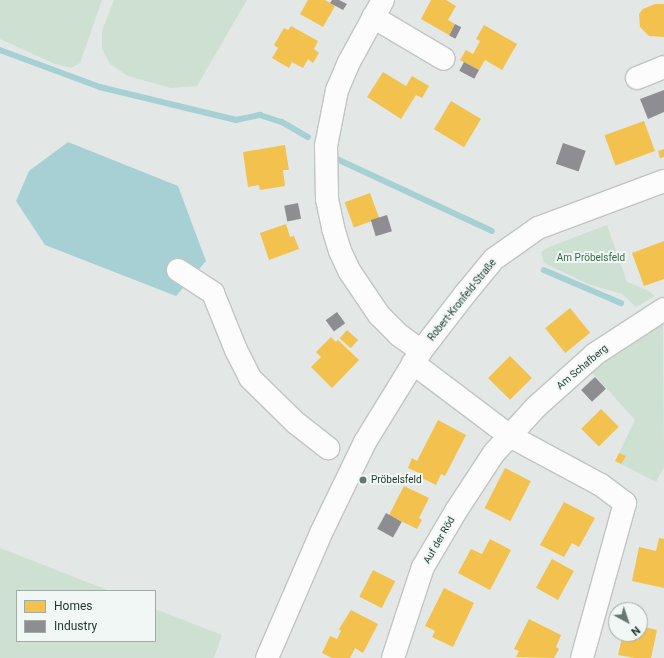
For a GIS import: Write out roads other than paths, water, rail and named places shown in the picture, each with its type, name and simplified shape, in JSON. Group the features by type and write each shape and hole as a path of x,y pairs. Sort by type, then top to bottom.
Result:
{"street":[{"path":"444,59 378,9 342,78 332,112 326,146 325,172 330,216 340,251 350,272 378,315 399,335 417,357 510,436 601,485 625,503 582,658"},
{"path":"637,78 664,67"},
{"name":"Robert-Kronfeld-Straße","path":"267,658 309,560 365,442 417,357 494,259 515,242 538,228 664,181"},
{"path":"178,270 213,293 236,350 250,378 296,423 328,448"},
{"name":"Am Schafberg","path":"510,436 536,406 595,354 664,310"},
{"name":"Auf der Röd","path":"393,658 423,567 456,511 494,453 510,436"}],"water":[{"path":"68,142 178,186 206,261 176,296 45,245 16,201 29,171"}],"waterway":[{"path":"0,50 100,87 236,120 260,115 282,122 308,137"},
{"path":"335,158 492,231"},
{"path":"544,270 621,303"}],"place":[{"name":"Pröbelsfeld","path":"363,480"}],"park label":[{"name":"Am Pröbelsfeld","path":"591,258"}]}
